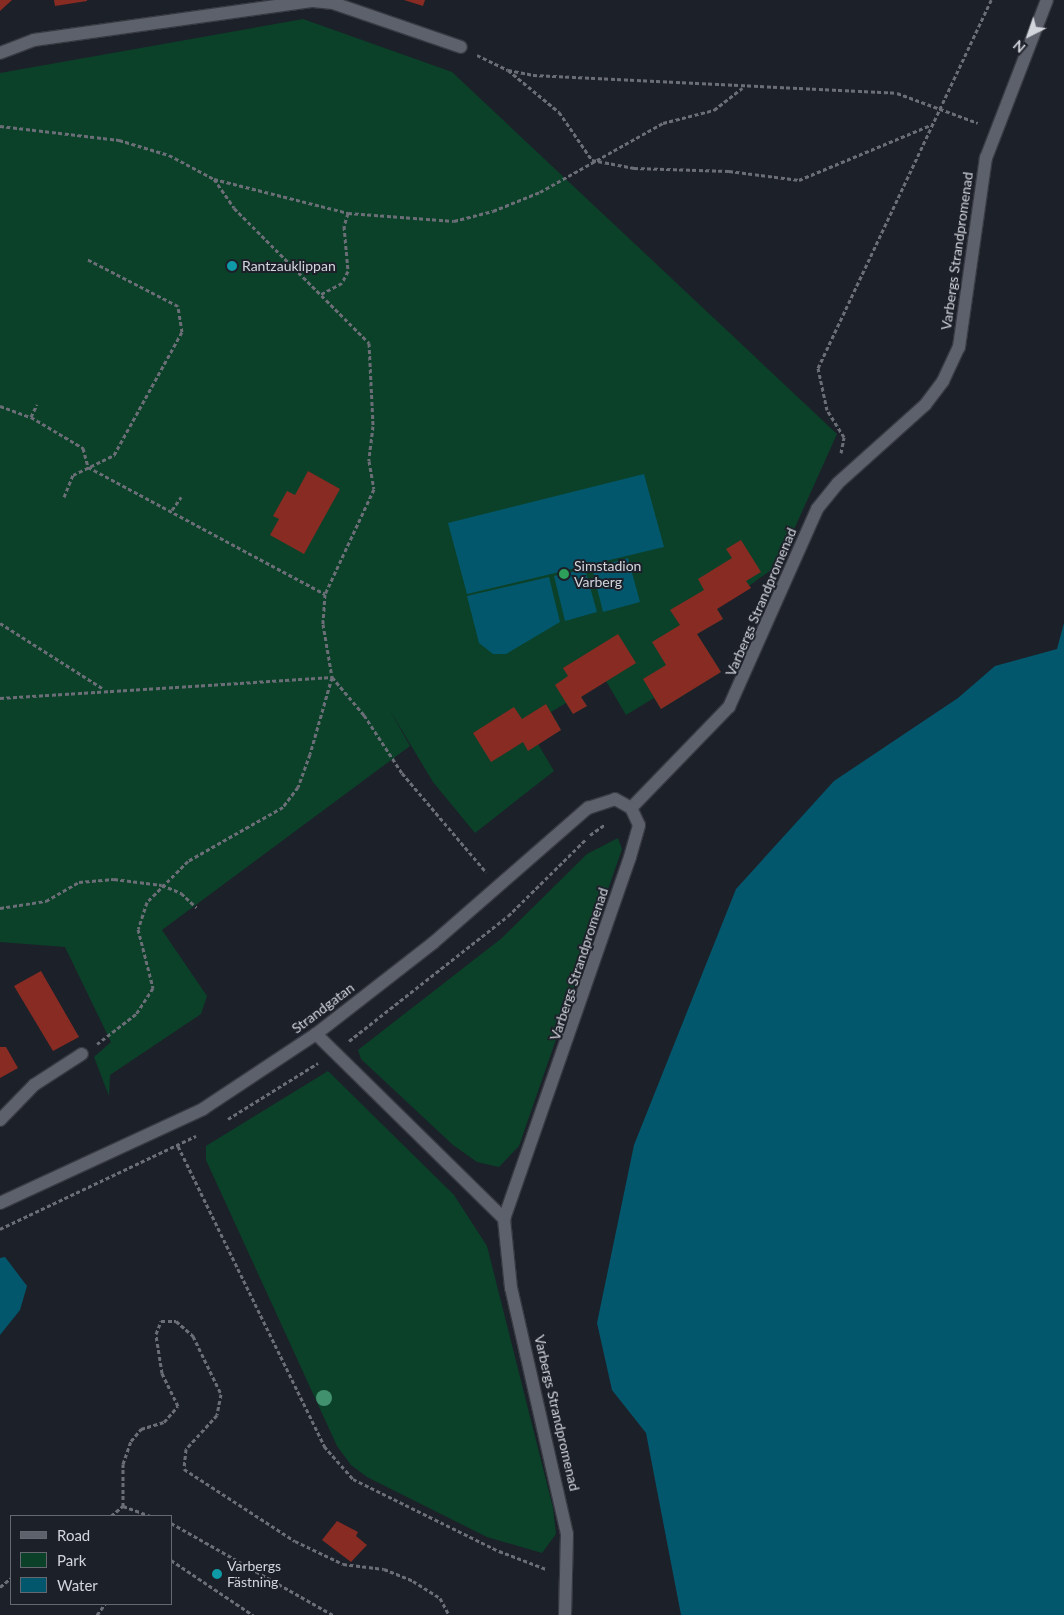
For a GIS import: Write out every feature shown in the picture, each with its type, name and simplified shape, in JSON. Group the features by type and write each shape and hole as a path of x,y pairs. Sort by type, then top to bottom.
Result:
{"street":[{"name":"Varbergs Strandpromenad","path":"566,1615 568,1576 560,1490 512,1288 504,1219 630,857 639,825 631,808 729,707 817,509 838,483 925,405 943,381 959,347 977,209 995,131 1047,0"},
{"path":"0,53 34,40 146,22 290,2 333,1 461,47"},
{"name":"Strandgatan","path":"0,1203 203,1109 316,1034 499,888 601,800 615,799 631,808"},
{"path":"316,1034 504,1219"},
{"path":"0,1120 34,1085 82,1054"}],"path":[{"path":"840,458 844,437 827,410 818,368 940,106 992,0"},
{"path":"461,47 508,70 559,112 592,160 634,168 729,171 799,180 933,124"},
{"path":"508,70 742,88 897,93 940,106 995,131"},
{"path":"0,126 119,140 169,155 214,179 348,213 454,222 540,192 592,160 662,123 714,110 742,88"},
{"path":"82,1054 136,1014 153,988 138,929 148,902 162,884 188,861 283,807 298,787 310,754 332,677 323,624 325,594 374,488 369,461 373,426 369,343 234,208 214,179"},
{"path":"321,294 342,283 348,271 344,226 348,213"},
{"path":"64,497 73,475 114,455 182,332 178,306 87,259"},
{"path":"31,417 37,404"},
{"path":"0,406 31,417 83,448 88,467 172,510 325,594"},
{"path":"172,510 181,497"},
{"path":"0,623 103,689"},
{"path":"0,698 103,689 332,677"},
{"path":"332,677 364,715 402,772 499,888"},
{"path":"0,908 46,902 79,882 114,879 162,884 181,893 196,907"},
{"path":"178,1146 324,1446 352,1479 499,1551 568,1576"},
{"path":"124,1506 123,1464 131,1441 141,1429 173,1416 178,1406 162,1374 156,1334 162,1321 176,1321 193,1336 221,1394 217,1415 186,1449 184,1469 295,1541 343,1564 384,1569 413,1581 440,1598 449,1615"},
{"path":"112,1515 124,1506"},
{"path":"124,1506 147,1515"},
{"path":"172,1524 333,1615"},
{"path":"172,1561 252,1615"},
{"path":"0,1587 10,1579"},
{"path":"97,1615 105,1605"}],"green space":[{"path":"303,19 452,72 837,434 778,565 717,609 723,619 697,634 721,672 661,709 654,698 626,715 606,681 581,697 587,706 573,714 566,703 551,712 561,730 538,744 554,771 475,833 433,782 388,707 410,746 162,930 207,996 201,1014 110,1075 109,1096 94,1057 111,1042 65,947 0,942 0,73"},
{"path":"618,838 622,849 519,1146 499,1167 477,1162 453,1145 361,1059 358,1050 502,938 587,854"},
{"path":"328,1071 454,1195 487,1246 553,1508 556,1534 542,1553 487,1537 367,1477 351,1465 337,1446 206,1160 206,1146"}],"water":[{"path":"644,474 664,547 467,594 448,523"},
{"path":"628,558 640,602 603,612 592,568"},
{"path":"585,569 597,612 565,621 554,576"},
{"path":"549,577 560,622 506,654 493,654 479,643 467,596"},
{"path":"1064,623 1064,1615 681,1615 646,1433 612,1390 597,1323 634,1145 736,889 834,781 958,698 995,666 1057,649"},
{"path":"5,1257 27,1286 20,1310 0,1335 0,1258"}],"building":[{"path":"0,0 12,0 0,11"},
{"path":"54,0 87,0 87,1 55,6"},
{"path":"404,0 425,0 423,6"},
{"path":"308,471 340,489 304,554 270,535 279,519 273,516 287,491 295,495"},
{"path":"741,540 761,572 746,581 751,588 717,609 723,619 697,634 721,672 661,709 643,679 666,665 652,642 680,625 670,610 704,590 698,579 732,558 726,549"},
{"path":"618,634 636,663 581,697 587,706 573,714 555,685 568,676 563,668"},
{"path":"546,704 561,730 528,751 523,742 491,762 473,733 514,707 522,719"},
{"path":"41,971 79,1037 53,1051 14,986"},
{"path":"0,1047 6,1047 18,1068 0,1078"},
{"path":"337,1521 358,1532 356,1536 367,1545 351,1562 322,1540"}],"place":[{"name":"Rantzauklippan","path":"232,266"},
{"name":"Simstadion Varberg","path":"564,574"},
{"name":"Varbergs Fästning","path":"217,1574"}]}
